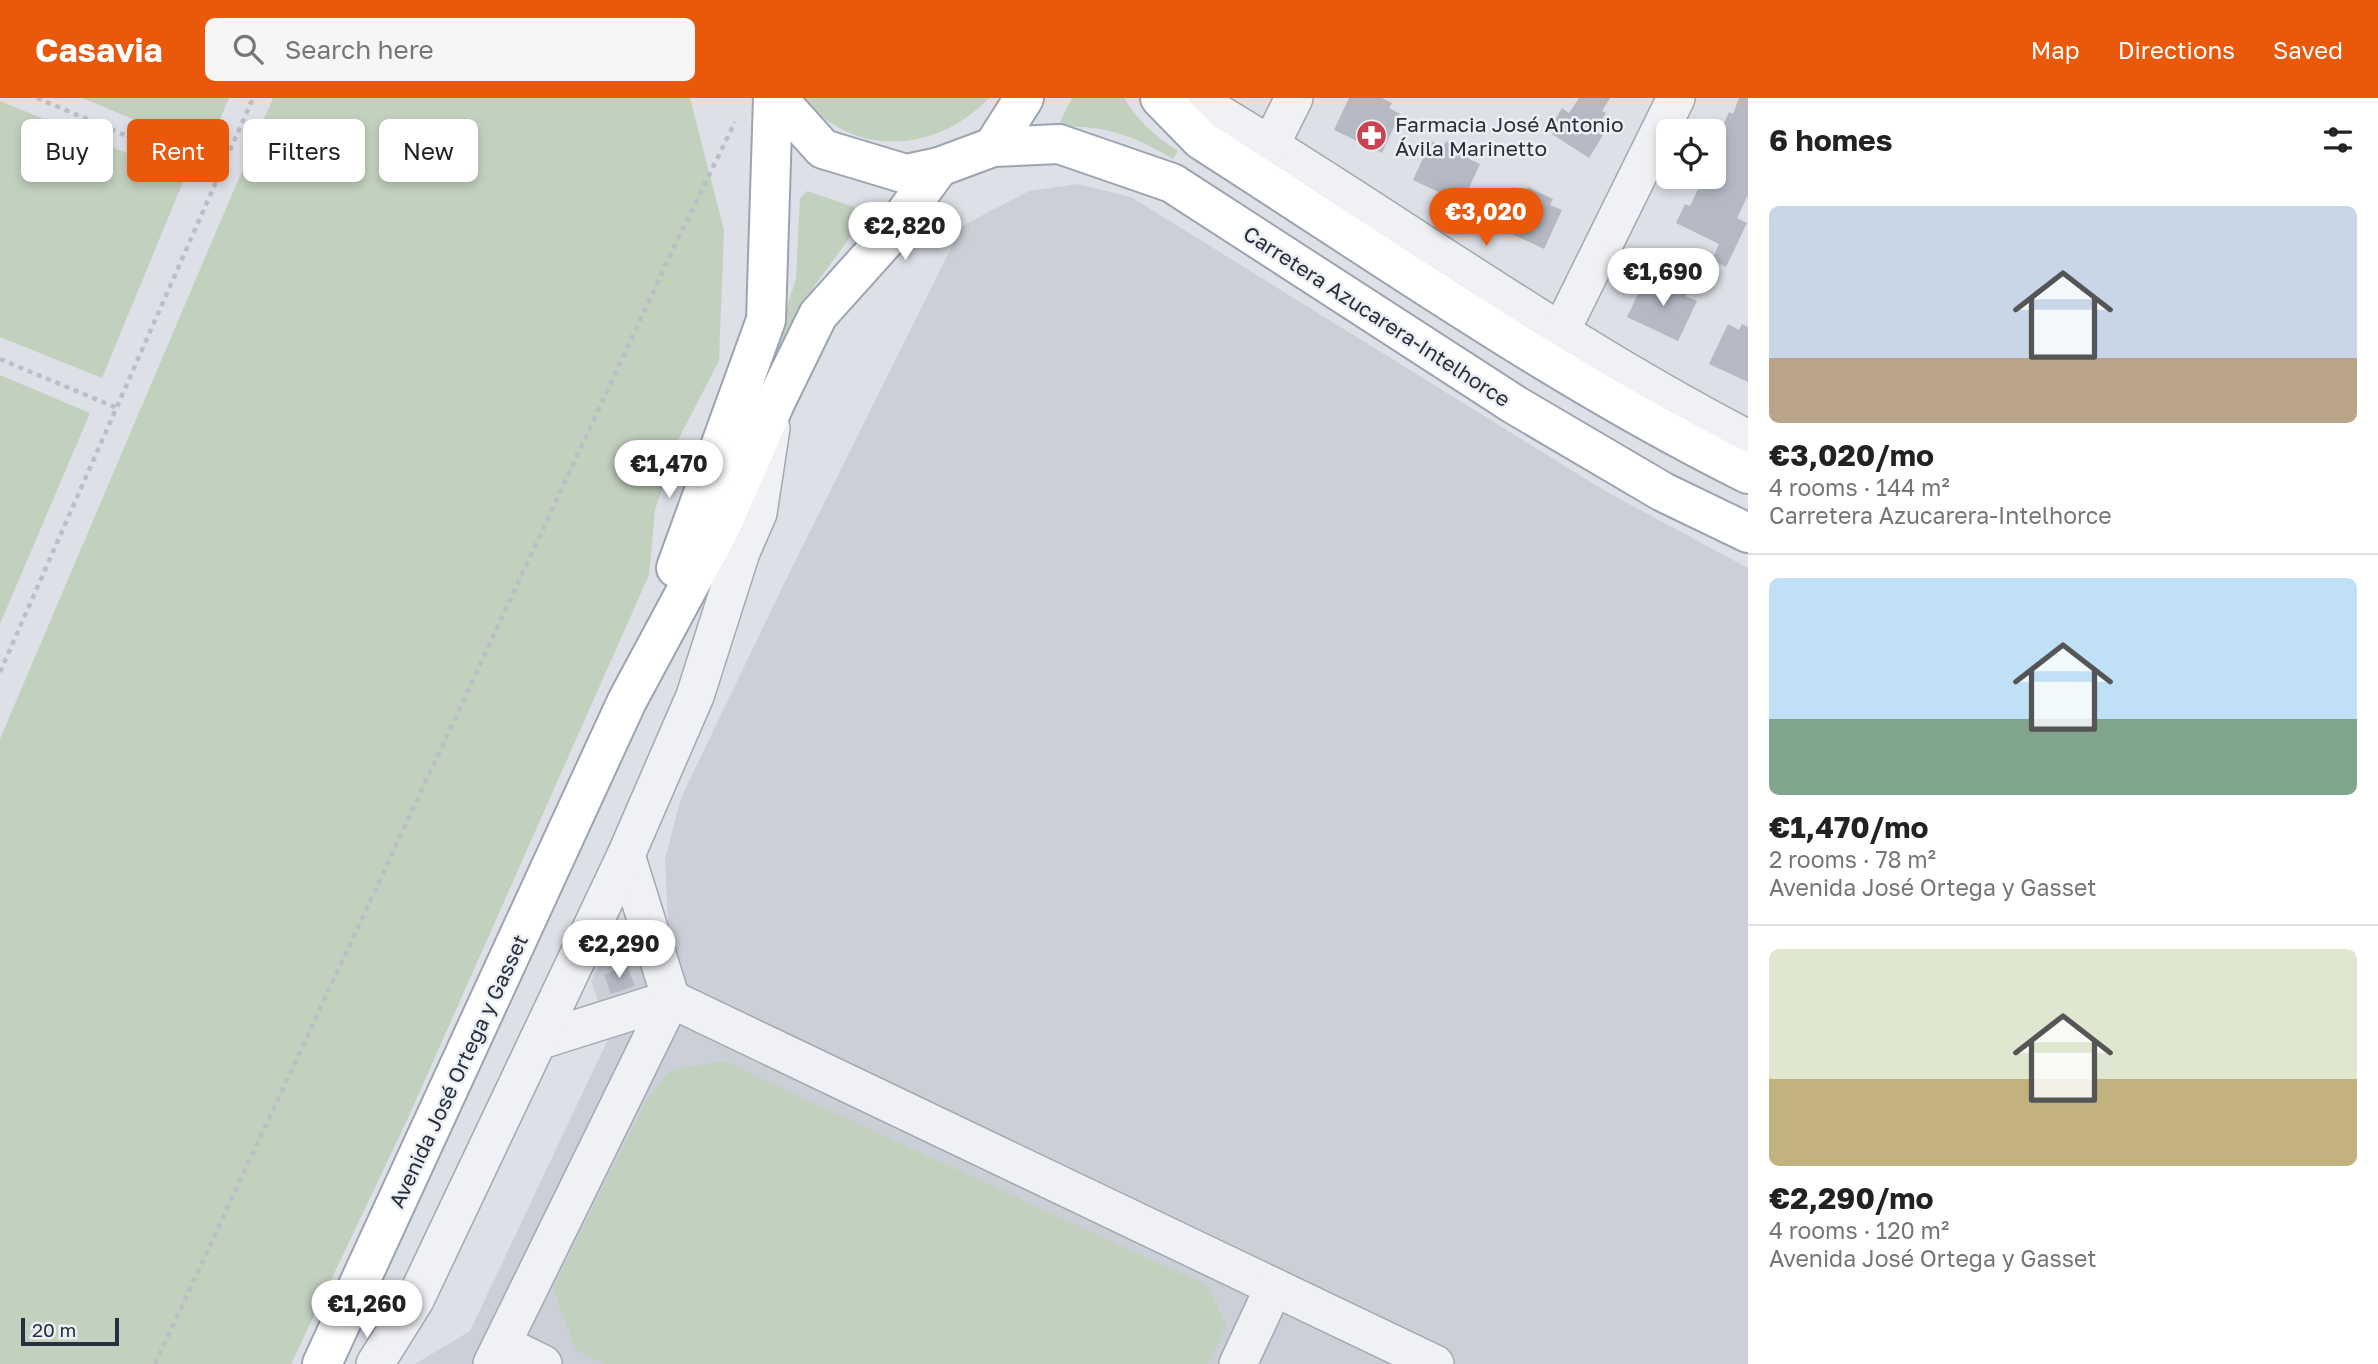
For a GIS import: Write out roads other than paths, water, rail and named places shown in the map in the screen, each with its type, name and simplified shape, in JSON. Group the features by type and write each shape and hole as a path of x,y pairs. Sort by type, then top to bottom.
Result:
{"main road":[{"name":"Carretera Azucarera-Intelhorce","path":"775,98 823,149 906,174 939,167 993,147 1059,144 1172,183 1515,405 1663,492 1748,533"},
{"name":"Avenida José Ortega y Gasset","path":"627,701 766,320 775,98"},
{"path":"993,147 1024,98"},
{"path":"1160,98 1201,140 1544,360 1682,441 1748,474"},
{"name":"Avenida José Ortega y Gasset","path":"322,1364 627,701 720,526 818,315 889,236 939,167"}],"street":[{"path":"1199,98 1218,113 1561,331 1694,411 1748,439"},
{"path":"1270,144 1294,98"},
{"path":"1561,331 1676,98"},
{"path":"375,1364 415,1300 626,855 695,696 741,552 758,513 775,403"},
{"path":"544,1364 497,1354 671,999 626,855"},
{"path":"538,1041 671,999 1435,1364"},
{"path":"1238,1364 1274,1287"}],"place":[{"name":"Farmacia José Antonio Ávila Marinetto","path":"1372,136"}]}
